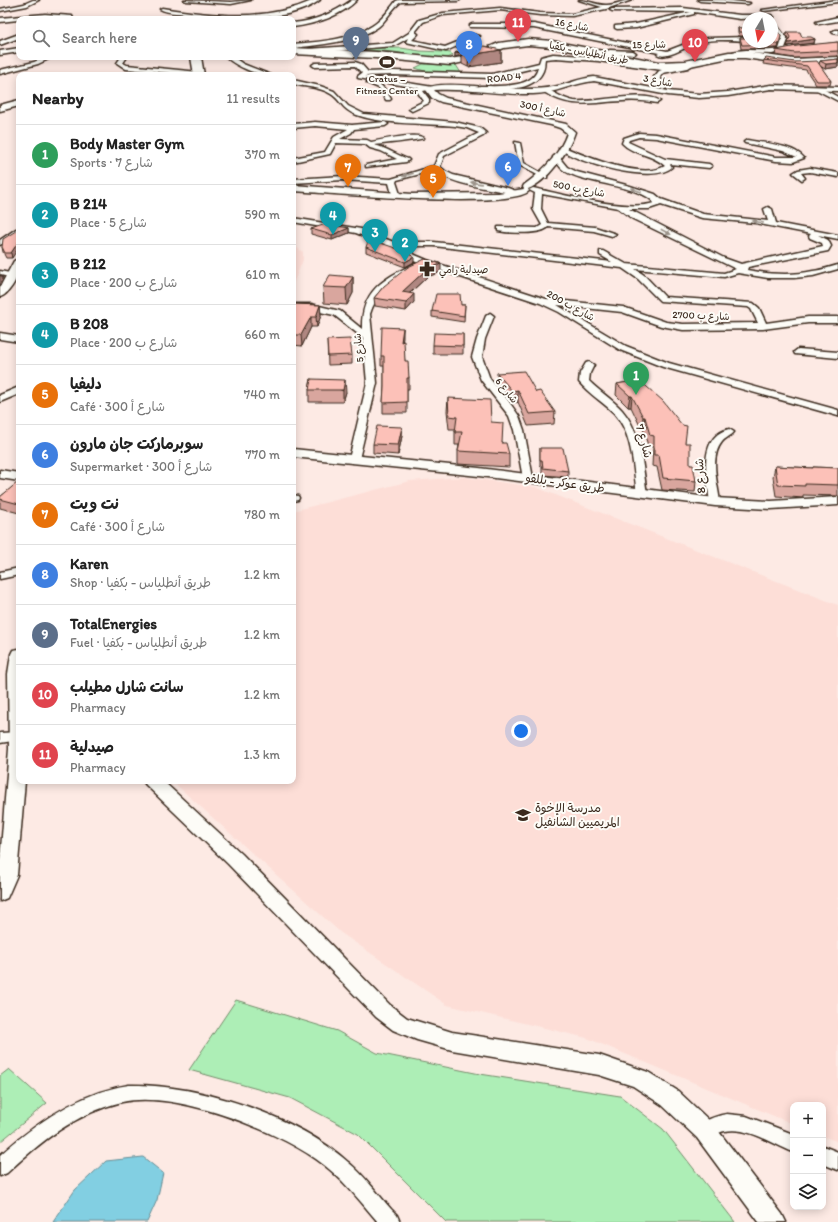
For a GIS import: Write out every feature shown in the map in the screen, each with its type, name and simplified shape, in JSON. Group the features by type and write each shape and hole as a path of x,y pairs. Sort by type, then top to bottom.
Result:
{"highway":[{"name":"طريق أنطلياس - بكفيا","path":"296,51 376,55 443,62 471,58 502,45 528,42 552,44 659,65 693,63 729,55 745,55 794,62 838,60"},
{"path":"197,60 200,72"},
{"path":"2,108 16,103"}],"street":[{"path":"0,10 25,5 37,0"},
{"path":"186,0 231,3 249,0"},
{"path":"162,9 204,15 256,16 290,11 318,0"},
{"path":"296,25 313,22 328,16 355,0"},
{"path":"296,46 332,40 365,31 376,26 400,1 458,0"},
{"path":"581,0 616,10 675,9 742,17"},
{"name":"شارع 16","path":"429,18 443,14 468,13 498,9 540,14 572,15 606,8 630,0"},
{"path":"700,0 748,3"},
{"path":"759,7 764,10 776,10 838,1"},
{"path":"730,2 733,8"},
{"path":"58,11 65,16"},
{"path":"617,27 636,26 701,11"},
{"path":"728,15 742,20"},
{"path":"429,18 408,41 446,49 477,36"},
{"path":"296,51 394,44 408,36 419,22 429,18"},
{"path":"819,22 838,19"},
{"path":"0,26 5,23 2,20 16,20"},
{"name":"شارع 16","path":"472,26 534,26 668,53"},
{"path":"778,34 781,50"},
{"path":"588,36 608,35"},
{"path":"0,42 16,37"},
{"name":"شارع 15","path":"597,54 610,52 651,54 668,53 699,41 723,38 742,38"},
{"path":"729,55 739,52 765,53 796,47"},
{"path":"0,53 16,50"},
{"path":"364,76 384,73 492,76 501,75 542,62 569,57 596,58 651,68 673,69"},
{"path":"0,71 43,60"},
{"path":"122,60 120,64 126,67 179,72"},
{"path":"234,60 241,65 260,72"},
{"name":"ROAD 4","path":"477,88 513,86 528,83 536,77 542,67 542,62"},
{"path":"316,65 343,65 347,63 359,65 364,76 381,87 388,99"},
{"path":"663,88 656,77 661,72 687,67 693,63"},
{"path":"241,65 247,72"},
{"path":"384,73 383,71 388,67"},
{"path":"0,71 16,76"},
{"path":"364,76 430,90"},
{"name":"شارع 3","path":"477,88 526,92 546,91 560,88 582,80 594,79 668,93 699,96 728,94 771,87 838,89"},
{"path":"296,83 333,92 346,107 363,115 382,119 471,127 481,130 483,133 443,154 438,161 437,167 404,176 393,181 354,178 296,181"},
{"path":"412,109 427,102 419,90 430,90 443,87 477,88"},
{"path":"817,88 838,99"},
{"name":"شارع أ 300","path":"296,186 396,195 510,195 528,190 544,176 564,149 570,136 571,132 560,125 540,119 444,100 435,96 430,90"},
{"path":"546,91 560,100 575,102 599,103 634,99 657,101"},
{"path":"296,126 318,124 352,127 428,122"},
{"path":"296,159 328,153 337,137 348,133 352,127"},
{"path":"564,149 602,165 646,171 661,171 668,169 669,165 664,161 625,143 625,141 634,136 650,135 776,159 793,160 801,158 800,155 791,151 747,142"},
{"path":"370,144 407,138 421,138"},
{"path":"334,141 366,142 374,148 383,149 394,156 406,160 368,166"},
{"path":"517,143 521,164 544,176"},
{"path":"558,158 565,168 575,173 628,187 652,196 658,201 706,216 740,219 838,237"},
{"path":"664,161 709,166"},
{"name":"شارع ب 500","path":"437,167 440,172 456,180 528,190 620,206 649,208 658,204 658,201"},
{"path":"802,178 796,173 805,170 838,175"},
{"path":"393,181 396,195"},
{"path":"528,190 537,213 546,225"},
{"path":"620,206 636,217 737,267 785,272 808,270 838,262"},
{"path":"768,209 774,225"},
{"path":"701,224 706,216"},
{"name":"شارع ب 200","path":"296,221 358,231 401,248 412,257 424,262 543,301 562,310 623,348 642,357 697,375 838,413"},
{"path":"501,229 538,230 544,228 546,225 595,229 612,234"},
{"path":"737,267 817,251 826,246 822,239 799,230"},
{"path":"0,243 16,233"},
{"path":"401,248 405,245 412,244 434,244 623,266 724,275 738,272 761,276 781,277 813,274 838,267"},
{"path":"603,253 642,277 663,299 754,306 763,326"},
{"name":"شارع 5","path":"354,459 372,383 367,337 366,314 368,304 374,295 398,274 424,262"},
{"path":"0,266 14,275"},
{"path":"0,273 14,275"},
{"path":"0,294 14,275"},
{"name":"شارع ب 2700","path":"543,301 612,307 632,312 664,324 677,326 763,326 808,320 838,320"},
{"path":"296,307 311,307 337,313 367,337"},
{"name":"شارع 6","path":"490,316 481,339 477,357 486,380 504,401 514,416 520,430 528,478"},
{"path":"0,336 16,339"},
{"path":"798,352 838,355"},
{"name":"شارع 7","path":"589,365 585,373 584,382 620,414 630,431 637,459 642,493"},
{"path":"0,399 16,391"},
{"name":"شارع 8","path":"715,502 711,458 713,449 717,442 729,432"},
{"name":"طريق عوكر - بللفو","path":"296,453 528,478 715,502 771,504 838,501"},
{"path":"0,474 16,477"},
{"path":"0,576 16,572"},
{"path":"0,738 16,736"},
{"path":"0,893 15,802 16,784"},
{"path":"155,784 235,859 384,1011 400,1024 417,1031 452,1041 599,1065 640,1079 670,1098 706,1131 774,1222"},
{"path":"0,1167 21,1147 55,1122 79,1109 129,1093 151,1092 194,1099 240,1112 278,1127 309,1144 341,1167 390,1222"},
{"path":"706,1131 720,1123 736,1122 753,1126 790,1142"},
{"path":"826,1156 838,1161"}],"shaded area":[{"path":"296,247 303,252 303,260 296,277"},
{"name":"مدرسة الإخوة المريميين الشانفيل","path":"464,477 535,487 838,605 838,1142 826,1137 826,1102 790,1102 790,1123 587,1038 447,1005 341,933 175,784 296,784 296,510 410,481"}],"green space":[{"path":"360,48 401,48 420,51 444,52 451,53 453,55 447,58 432,59 374,50 341,50"},
{"path":"423,64 456,65 461,73 428,72 415,68"},
{"path":"236,1000 337,1031 377,1053 480,1074 620,1096 663,1129 735,1222 446,1222 358,1134 290,1098 189,1070"},
{"path":"9,1069 47,1103 0,1142 0,1076"}],"water":[{"path":"143,1157 163,1173 157,1200 147,1222 53,1222 75,1190 106,1161"}],"building":[{"path":"738,28 742,28 742,32 739,32"},
{"path":"778,32 781,36 778,44"},
{"path":"787,32 800,32 802,37 811,37 815,39 788,43 790,37"},
{"path":"838,42 838,51 795,53 776,50 797,46"},
{"path":"484,46 501,50 469,55 462,52"},
{"path":"460,50 467,51 455,53"},
{"path":"766,58 795,62 817,61 831,81 817,81 807,66 764,60"},
{"path":"838,59 838,63 826,64 820,61"},
{"path":"326,224 349,228 332,235 311,229"},
{"path":"16,231 16,246 11,253 5,253 2,247 3,239"},
{"path":"369,239 404,251 414,257 405,262 366,247"},
{"path":"425,259 441,264 427,269 402,292 414,294 406,303 374,298 384,286 408,267"},
{"path":"330,275 353,277 346,288 323,287"},
{"path":"436,294 460,294 461,305 465,305 464,316 432,311"},
{"path":"296,304 320,305 316,317 311,317 301,335 296,335"},
{"path":"382,327 403,328 401,342 404,341 405,361 408,361 409,378 407,378 407,402 383,403 384,356 381,356"},
{"path":"434,333 463,334 463,346 433,345"},
{"path":"350,339 352,355 328,356 327,340"},
{"path":"524,371 536,392 540,391 555,412 529,414 518,390 512,391 497,373"},
{"path":"311,379 345,380 343,390 309,390"},
{"path":"639,380 663,401 682,425 687,426 685,443 690,443 690,465 693,465 696,481 663,478 659,455 654,455 654,436 650,435 645,417 643,417 632,396 630,396 617,384"},
{"path":"448,398 490,400 491,422 503,423 502,443 506,443 509,454 458,451 462,432 455,432 457,417 449,416"},
{"path":"377,426 402,427 398,445 373,444"},
{"path":"540,448 563,448 568,471 543,468 542,460 540,460"},
{"path":"775,466 838,468 838,485 778,485"},
{"path":"16,484 16,503 0,499 0,497"}],"place":[{"name":"صيدلية","path":"518,42"},
{"name":"TotalEnergies","path":"356,60"},
{"name":"Cratus – Fitness Center","path":"387,62"},
{"name":"سانت شارل مطيلب","path":"695,62"},
{"name":"Karen","path":"469,64"},
{"name":"سوبرماركت جان مارون","path":"508,186"},
{"name":"نت ويت","path":"348,187"},
{"name":"دليفيا","path":"433,198"},
{"name":"B 208","path":"333,235"},
{"name":"B 212","path":"375,252"},
{"name":"B 214","path":"405,262"},
{"name":"صيدلية رامي","path":"427,269"},
{"name":"Body Master Gym","path":"636,395"},
{"name":"مدرسة الإخوة المريميين الشانفيل","path":"523,815"}]}
